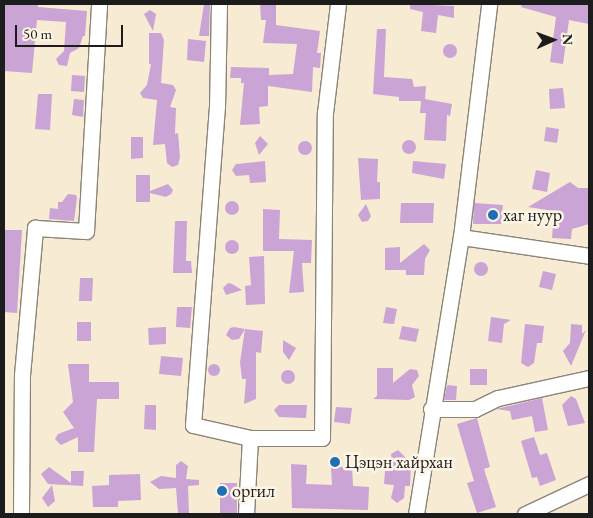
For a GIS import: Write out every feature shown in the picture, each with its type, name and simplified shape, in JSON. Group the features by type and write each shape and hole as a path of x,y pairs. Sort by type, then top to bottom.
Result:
{"street":[{"path":"21,514 22,375 35,228 86,231 99,4"},
{"path":"219,4 216,106 193,425 250,438 322,438 325,113 338,4"},
{"path":"416,514 431,409 461,237 489,4"},
{"path":"461,237 589,256"},
{"path":"431,409 475,409 498,398 589,378"},
{"path":"246,514 250,438"},
{"path":"525,514 589,484"}],"building":[{"path":"4,4 38,4 38,7 87,11 85,36 83,36 79,48 70,53 67,66 59,65 56,59 64,51 66,22 37,20 32,73 4,71"},
{"path":"204,4 210,4 209,36 199,36"},
{"path":"260,4 276,4 276,25 320,31 317,53 321,53 320,68 313,67 312,92 268,86 268,106 259,107 260,124 240,125 244,83 241,83 241,78 230,78 231,67 269,68 269,75 293,74 297,44 263,43 266,20 261,20"},
{"path":"410,4 454,6 454,18 438,15 436,33 421,31 423,12 410,9"},
{"path":"522,4 589,4 589,24 569,20 563,64 550,62 556,17 521,7"},
{"path":"150,10 156,14 153,31 144,14"},
{"path":"377,29 386,29 384,77 412,79 414,87 426,86 425,99 452,104 450,116 447,115 446,141 424,140 426,113 420,113 421,101 399,101 399,97 373,94"},
{"path":"149,33 161,33 164,40 161,83 173,85 176,90 170,107 176,108 175,134 178,133 180,157 178,165 172,167 167,163 165,144 153,145 157,100 143,98 140,93 147,85 151,64 149,64"},
{"path":"188,39 206,41 204,62 187,60"},
{"path":"450,44 455,46 457,51 455,56 450,58 445,56 443,51 445,46"},
{"path":"72,75 85,76 84,92 71,91"},
{"path":"563,88 565,108 550,109 549,89"},
{"path":"38,94 52,94 50,130 35,129"},
{"path":"74,99 84,100 83,117 72,115"},
{"path":"546,127 559,129 557,143 544,141"},
{"path":"260,136 268,144 259,155 255,143"},
{"path":"131,137 143,137 143,158 131,159"},
{"path":"409,140 414,142 416,147 414,152 409,154 404,152 402,147 404,142"},
{"path":"305,141 310,143 312,148 310,153 305,155 300,153 298,148 300,143"},
{"path":"358,158 378,159 377,182 380,182 380,199 361,200"},
{"path":"265,161 266,182 250,183 249,175 236,176 232,170 236,164"},
{"path":"413,161 446,164 444,179 412,173"},
{"path":"536,170 550,173 547,192 532,189"},
{"path":"136,175 150,175 150,191 168,184 173,190 166,197 150,193 150,202 136,202"},
{"path":"570,182 578,188 589,188 589,224 572,229 571,239 552,238 554,211 528,207"},
{"path":"68,194 76,195 77,198 74,221 49,219 50,208 58,209 58,202 62,202"},
{"path":"232,201 237,203 239,208 237,213 232,215 227,213 225,208 227,203"},
{"path":"401,203 434,203 433,223 400,223"},
{"path":"474,203 503,205 501,224 473,224"},
{"path":"366,204 371,216 368,221 362,222 358,215"},
{"path":"263,209 280,210 279,239 312,240 311,263 302,263 304,292 289,293 294,251 263,251"},
{"path":"175,221 187,221 186,261 191,261 192,273 173,273"},
{"path":"4,230 22,230 17,313 4,312"},
{"path":"232,240 237,242 239,247 237,252 232,254 227,252 225,247 227,242"},
{"path":"424,244 430,250 425,259 424,275 406,275 406,270 385,270 385,248 400,247 400,263"},
{"path":"264,256 265,304 246,305 245,286 251,285 249,257"},
{"path":"481,262 486,264 488,269 486,274 481,276 476,274 474,269 476,264"},
{"path":"543,271 556,274 552,290 539,287"},
{"path":"80,278 93,278 92,301 79,301"},
{"path":"228,283 242,290 226,295 223,288"},
{"path":"177,307 192,307 190,328 176,327"},
{"path":"386,307 397,309 394,324 383,323"},
{"path":"491,317 511,320 504,324 502,343 488,341"},
{"path":"77,322 91,322 91,341 77,341"},
{"path":"525,324 544,326 542,343 537,343 534,363 528,367 521,363"},
{"path":"571,324 582,325 582,334 586,330 571,366 563,351 570,343"},
{"path":"402,326 419,329 416,342 399,339"},
{"path":"166,327 166,344 149,345 148,328"},
{"path":"230,328 245,329 239,339 232,340 226,335"},
{"path":"245,329 263,331 261,353 256,352 256,399 244,404 246,379 242,379 240,362"},
{"path":"283,340 296,348 289,360 283,352"},
{"path":"161,356 183,358 181,376 159,374"},
{"path":"68,364 89,364 89,382 119,382 119,399 97,399 94,452 78,452 78,437 61,445 55,439 58,434 74,428 63,412 73,402"},
{"path":"212,364 216,364 220,370 216,376 212,376 208,372 208,368"},
{"path":"377,368 393,368 393,383 410,369 417,370 419,376 412,385 415,397 409,400 373,399 377,396"},
{"path":"470,369 487,369 487,385 470,385"},
{"path":"288,370 293,372 295,377 293,382 288,384 283,382 281,377 283,372"},
{"path":"447,385 457,386 456,400 444,400"},
{"path":"571,396 576,399 585,423 568,426 562,405"},
{"path":"542,398 548,430 535,432 532,416 512,420 510,411 496,409"},
{"path":"145,405 156,405 156,430 144,429"},
{"path":"279,405 307,405 306,418 279,417 274,410"},
{"path":"336,407 352,408 350,424 334,422"},
{"path":"477,418 490,467 484,469 496,507 477,513 467,483 474,481 457,424"},
{"path":"534,437 540,455 547,453 556,480 540,486 537,477 532,478 521,441"},
{"path":"398,450 407,459 406,465 411,465 410,486 405,486 404,498 397,503 391,498 394,485 384,484 385,471 393,471 391,454"},
{"path":"181,461 188,466 186,479 199,480 199,485 188,486 189,514 178,514 176,488 159,489 150,482 161,476 176,478 176,465"},
{"path":"291,464 307,465 306,484 332,485 331,467 352,467 353,486 369,487 368,510 292,508"},
{"path":"49,467 71,483 71,471 84,471 83,486 48,484 41,474"},
{"path":"140,474 141,500 118,501 118,507 93,507 92,486 109,485 109,475"},
{"path":"220,483 237,483 237,514 220,514"},
{"path":"52,485 55,501 48,507 42,498"}],"place":[{"name":"хаг нуур","path":"493,215"},
{"name":"Цэцэн хайрхан","path":"335,462"},
{"name":"оргил","path":"222,491"}]}
